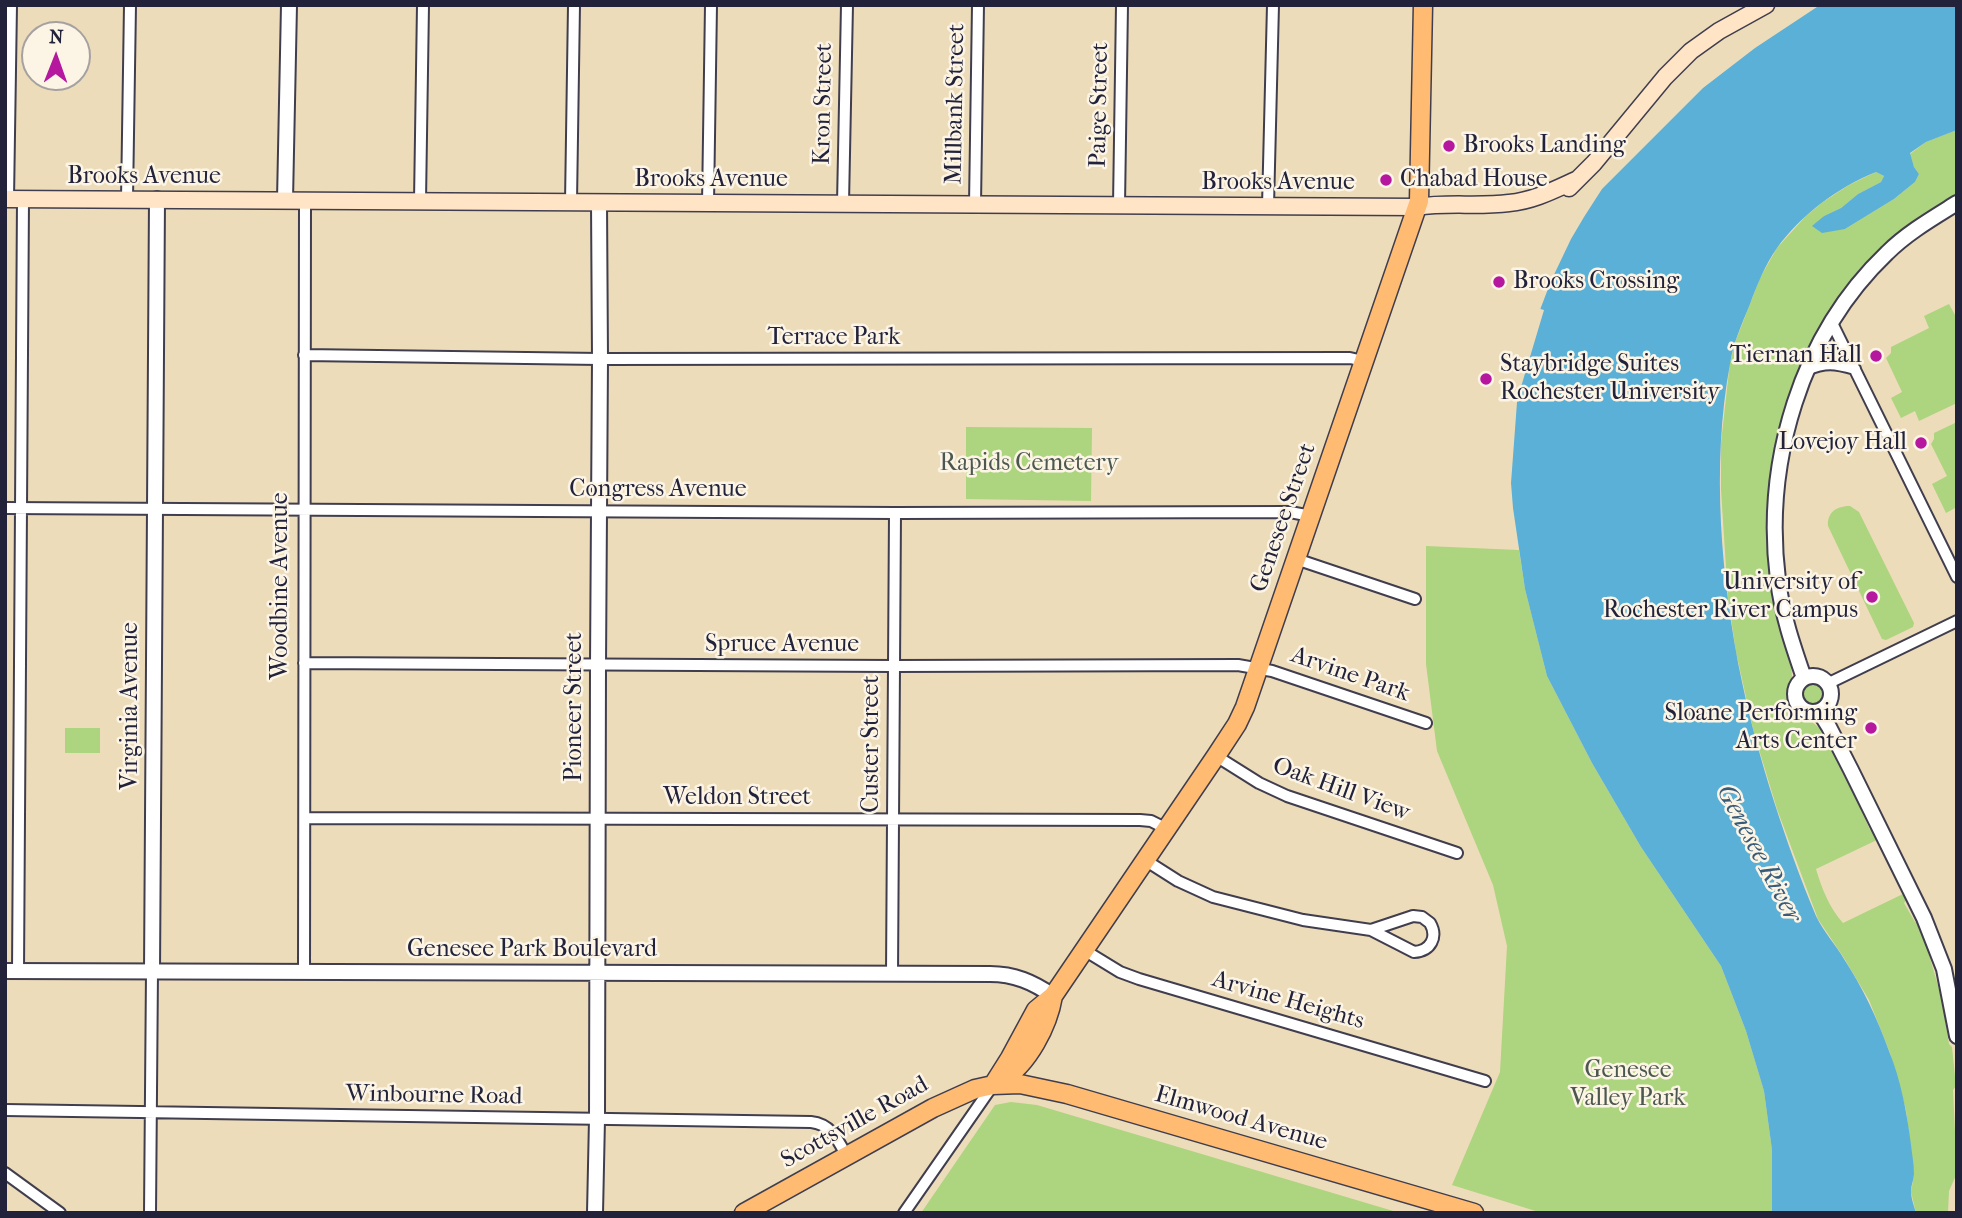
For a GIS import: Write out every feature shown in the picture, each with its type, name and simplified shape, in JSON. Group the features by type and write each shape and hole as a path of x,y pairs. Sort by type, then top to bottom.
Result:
{"main road":[{"name":"Genesee Street","path":"993,1085 1036,1010 1053,996 1242,715 1420,194 1423,5"},
{"name":"Brooks Avenue","path":"6,199 1416,207 1518,202 1551,192 1576,180 1594,163 1665,77 1691,51 1719,31 1766,5"},
{"name":"Elmwood Avenue","path":"993,1085 1020,1084 1068,1094 1474,1213"},
{"name":"Scottsville Road","path":"744,1213 945,1102 975,1089 993,1085"}],"street":[{"path":"6,199 9,5"},
{"path":"128,199 130,5"},
{"path":"285,200 289,5"},
{"path":"420,201 423,5"},
{"path":"571,202 574,5"},
{"path":"708,202 711,5"},
{"name":"Kron Street","path":"843,203 847,5"},
{"name":"Millbank Street","path":"975,204 978,5"},
{"name":"Paige Street","path":"1119,205 1122,5"},
{"path":"1268,206 1273,5"},
{"path":"12,971 21,508 23,199"},
{"name":"Virginia Avenue","path":"150,1213 157,199"},
{"name":"Woodbine Avenue","path":"304,971 305,200"},
{"name":"Pioneer Street","path":"595,1213 599,202"},
{"path":"1804,678 1780,598 1776,562 1777,495 1790,417 1807,370 1831,321 1858,284 1889,250 1957,203"},
{"path":"1831,321 1957,577"},
{"name":"Terrace Park","path":"304,355 600,359 1350,358 1363,361"},
{"path":"1807,370 1822,363 1855,369"},
{"name":"Congress Avenue","path":"5,508 895,513 1290,512 1311,516"},
{"name":"Custer Street","path":"892,974 895,513"},
{"path":"1296,559 1415,599"},
{"path":"1827,684 1957,621"},
{"name":"Spruce Avenue","path":"304,663 1238,665 1259,668"},
{"name":"Arvine Park","path":"1259,668 1426,723"},
{"path":"1815,676 1827,684 1830,698 1824,708 1807,711 1798,704 1795,698 1796,687 1804,678 1815,676"},
{"path":"1819,711 1924,918 1944,969 1957,1036"},
{"name":"Oak Hill View","path":"1216,756 1248,777 1287,796 1457,853"},
{"name":"Weldon Street","path":"305,818 1140,820 1151,821 1167,829"},
{"path":"1145,860 1189,887 1225,901 1316,923 1371,930 1414,952 1427,948 1433,937 1430,923 1419,916 1371,930"},
{"name":"Arvine Heights","path":"1084,950 1120,972 1139,979 1485,1081"},
{"name":"Genesee Park Boulevard","path":"12,971 990,974 1009,975 1028,981 1053,996"},
{"name":"Genesee Street","path":"904,1213 993,1085"},
{"name":"Winbourne Road","path":"5,1110 817,1123 833,1132 846,1155"},
{"path":"5,1173 60,1213"}],"green space":[{"path":"1957,130 1957,197 1889,243 1844,291 1810,347 1797,379 1776,454 1791,659 1789,698 1793,706 1824,732 1852,791 1863,806 1861,810 1870,830 1876,832 1879,839 1816,869 1826,898 1843,923 1905,893 1907,899 1904,903 1915,922 1920,924 1929,943 1927,948 1939,989 1943,992 1948,1016 1945,1020 1949,1044 1952,1047 1956,1086 1953,1090 1957,1173 1949,1191 1948,1213 1916,1213 1911,1192 1914,1175 1906,1110 1890,1053 1869,1000 1818,919 1777,809 1754,733 1736,652 1728,598 1721,490 1721,443 1730,362 1736,340 1760,278 1777,248 1805,217 1823,202 1876,172 1884,176 1881,182 1824,216 1813,227 1845,229 1894,199 1915,182 1919,174 1910,154 1926,142"},
{"path":"1949,304 1957,315 1957,403 1919,421 1915,411 1901,418 1891,398 1902,392 1886,358 1891,353 1891,347 1929,328 1924,316"},
{"path":"1957,422 1957,507 1946,513 1932,484 1947,476 1931,444 1934,433"},
{"name":"Rapids Cemetery","path":"966,427 1092,428 1091,501 966,499"},
{"path":"1850,506 1859,512 1914,623 1913,627 1886,640 1882,639 1828,526 1829,517 1834,511"},
{"name":"Genesee Valley Park","path":"1426,546 1519,550 1525,589 1547,676 1592,763 1641,847 1721,966 1746,1031 1764,1091 1772,1150 1772,1213 1542,1213 1452,1185 1500,1072 1507,946 1493,885 1437,751 1426,664"},
{"path":"1813,682 1821,685 1824,693 1821,701 1813,704 1805,701 1802,693 1805,685"},
{"path":"65,728 100,728 100,753 65,753"},
{"path":"1011,1102 1037,1105 1400,1213 921,1213 995,1105"}],"water":[{"name":"Genesee River","path":"1820,5 1957,5 1957,130 1926,142 1910,153 1919,174 1915,182 1894,199 1845,229 1822,233 1812,226 1858,194 1881,182 1884,176 1876,172 1862,178 1809,213 1777,248 1769,261 1758,282 1731,356 1724,403 1720,482 1724,564 1742,682 1756,740 1794,860 1816,916 1851,970 1880,1027 1897,1074 1909,1133 1914,1170 1911,1194 1916,1213 1772,1213 1772,1150 1764,1091 1746,1031 1721,966 1641,847 1592,763 1547,676 1525,589 1511,483 1518,389 1535,323 1571,239 1602,189 1703,88 1755,48"}],"pier":[{"path":"1537,308 1544,310 1521,387 1515,386 1519,369"}],"place":[{"name":"Brooks Landing","path":"1449,146"},
{"name":"Chabad House","path":"1386,180"},
{"name":"Brooks Crossing","path":"1499,282"},
{"name":"Tiernan Hall","path":"1876,356"},
{"name":"Staybridge Suites Rochester University","path":"1486,379"},
{"name":"Lovejoy Hall","path":"1921,443"},
{"name":"University of Rochester River Campus","path":"1872,597"},
{"name":"Sloane Performing Arts Center","path":"1871,728"}]}
